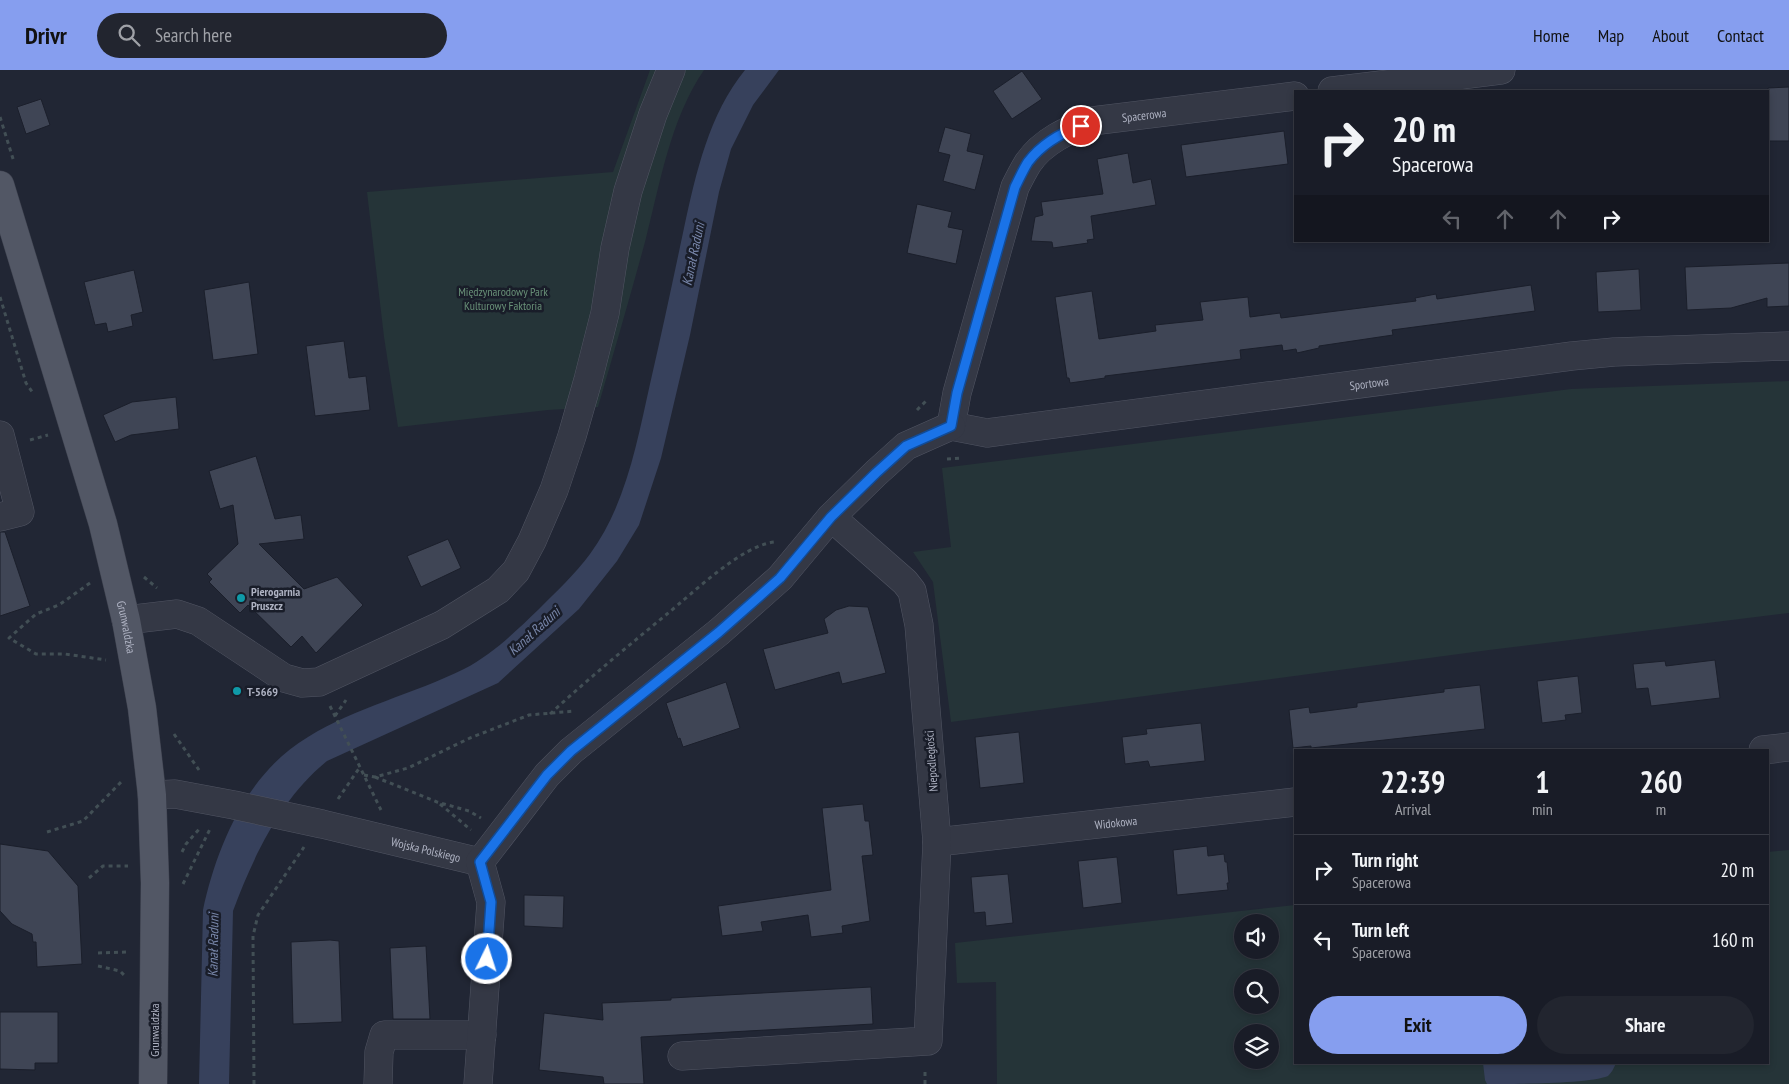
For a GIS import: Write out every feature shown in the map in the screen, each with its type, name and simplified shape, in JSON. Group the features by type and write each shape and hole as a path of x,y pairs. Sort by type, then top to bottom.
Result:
{"main road":[{"name":"Grunwaldzka","path":"0,185 103,524 126,620 142,708 152,795 155,883 154,1084"}],"street":[{"path":"126,620 177,614 198,621 284,678 302,683 319,682 442,625 476,605 504,584 516,571 532,541 554,490 572,436 605,313 615,248 628,191 653,114 671,70"},
{"path":"1340,90 1501,70"},
{"name":"Spacerowa","path":"951,426 957,393 1015,187 1028,162 1046,143 1069,130 1092,121 1294,96"},
{"name":"Sportowa","path":"951,426 987,433 1572,356 1614,352 1789,346"},
{"path":"478,1084 491,902 480,862 547,775 571,751 719,632 780,578 831,517 906,446 951,426"},
{"path":"0,435 20,512 0,517"},
{"name":"Niepodległości","path":"682,1056 928,1040 937,842 919,626 912,591 905,582 831,517"},
{"path":"1769,749 1789,747"},
{"name":"Wojska Polskiego","path":"152,795 175,794 234,805 291,817 316,832 480,862"},
{"name":"Widokowa","path":"937,842 1294,802"},
{"path":"378,1084 379,1052 384,1035 482,1034"}],"path":[{"path":"0,297 26,384 37,399"},
{"path":"550,714 583,683 726,566 758,546 781,542"},
{"path":"95,589 93,581 59,605 36,614 9,638 36,654 65,654 109,661 108,653"},
{"path":"375,777 408,768 470,738 529,716 579,711"},
{"path":"254,1084 253,936 258,915 360,767 335,717"},
{"path":"172,732 200,771"},
{"path":"364,774 437,802 469,811 487,822"},
{"path":"47,832 83,821 107,799 126,777 126,785"},
{"path":"437,802 471,830"},
{"path":"181,888 211,828"},
{"path":"89,878 103,866 131,866"},
{"path":"98,953 132,952 132,960"},
{"path":"98,966 120,971 132,982"}],"green space":[{"name":"Międzynarodowy Park Kulturowy Faktoria","path":"650,70 704,70 692,89 667,153 645,242 598,407 548,410 398,427 384,337 367,192 613,172"},
{"path":"1789,381 1789,613 1489,650 951,722 933,582 913,552 951,547 942,468 1571,389"},
{"path":"1789,850 1789,1084 997,1084 996,982 957,983 955,943 1294,905 1294,1064 1769,1064 1769,852"}],"water":[{"name":"Kanał Raduni","path":"745,70 779,70 753,105 731,149 719,192 690,335 661,458 639,525 617,561 579,609 498,683 327,761 296,792 282,810 259,850 233,911 229,1084 199,1084 203,910 217,860 238,812 252,790 268,770 287,752 326,726 445,678 485,656 513,634 578,569 590,554 613,515 635,450 699,165 722,106"},
{"path":"1483,1064 1616,1064 1608,1076 1585,1081 1487,1084"}],"building":[{"path":"1022,71 1042,99 1012,119 993,91"},
{"path":"1789,87 1789,141 1769,141 1768,88"},
{"path":"41,99 50,125 26,134 17,107"},
{"path":"945,127 971,134 967,151 984,155 975,190 943,181 950,155 938,152"},
{"path":"1284,131 1288,164 1186,177 1181,145"},
{"path":"1128,153 1133,183 1151,179 1156,205 1091,216 1094,239 1087,240 1088,243 1053,248 1052,242 1031,241 1035,217 1043,215 1041,202 1103,194 1097,159"},
{"path":"917,204 952,212 948,227 963,230 956,264 907,253"},
{"path":"1789,263 1789,306 1767,307 1767,298 1731,308 1687,310 1685,267"},
{"path":"1639,269 1641,310 1598,312 1596,272"},
{"path":"134,270 143,312 131,315 133,326 108,332 106,323 95,325 84,282"},
{"path":"249,282 258,354 213,360 204,290"},
{"path":"1531,285 1535,311 1392,330 1393,335 1319,346 1319,348 1297,353 1296,349 1283,351 1282,345 1240,350 1241,359 1105,376 1105,378 1070,383 1069,378 1067,378 1055,297 1092,291 1099,339 1156,331 1155,325 1203,320 1200,302 1248,297 1250,317 1280,313 1281,318 1416,301 1415,298 1436,294 1437,299"},
{"path":"344,341 349,378 366,376 370,410 315,416 306,346"},
{"path":"176,397 179,429 131,435 115,442 103,415 132,402"},
{"path":"256,456 275,519 301,515 304,539 259,544 304,589 337,577 363,605 316,653 302,636 291,647 248,605 240,613 209,582 212,579 207,574 238,544 233,505 220,509 209,471"},
{"path":"0,532 5,532 30,606 0,616"},
{"path":"448,539 461,568 421,587 407,556"},
{"path":"849,606 868,607 886,673 842,684 839,672 775,690 763,649 828,633 824,619 836,610"},
{"path":"1715,660 1720,698 1651,706 1648,688 1636,689 1633,664 1665,661 1666,666"},
{"path":"1578,676 1582,713 1565,715 1566,720 1542,723 1537,681"},
{"path":"726,682 740,728 683,747 680,738 678,739 666,703"},
{"path":"1480,685 1485,729 1311,748 1311,746 1293,748 1289,710 1309,707 1310,713 1357,707 1357,703 1444,692 1444,689"},
{"path":"1201,723 1205,761 1150,767 1148,761 1125,764 1122,737 1147,734 1146,729"},
{"path":"1019,732 1024,783 980,788 975,737"},
{"path":"863,804 865,821 869,821 873,855 862,856 870,921 842,926 843,933 811,937 808,915 761,922 763,931 722,936 718,906 831,890 822,808"},
{"path":"0,844 48,851 78,886 82,964 37,967 36,942 33,942 32,934 12,924 0,911"},
{"path":"1207,846 1208,856 1224,854 1225,862 1227,862 1228,890 1177,895 1173,850"},
{"path":"1117,857 1122,903 1083,908 1078,861"},
{"path":"1008,874 1013,923 986,926 985,912 974,913 971,877"},
{"path":"524,895 564,896 563,928 524,926"},
{"path":"339,941 342,1022 293,1024 291,942"},
{"path":"426,946 430,1019 393,1019 390,948"},
{"path":"871,987 873,1024 641,1037 644,1084 604,1084 603,1077 539,1070 544,1013 603,1020 602,1003"},
{"path":"0,1012 58,1012 58,1063 35,1063 35,1070 0,1069"}],"place":[{"name":"Pierogarnia Pruszcz","path":"241,598"},
{"name":"T-5669","path":"237,691"}],"route":[{"path":"487,959 491,902 480,862 547,775 571,751 719,632 780,578 831,517 906,446 951,426 957,393 1015,187 1028,162 1046,143 1069,130 1081,126"}]}
